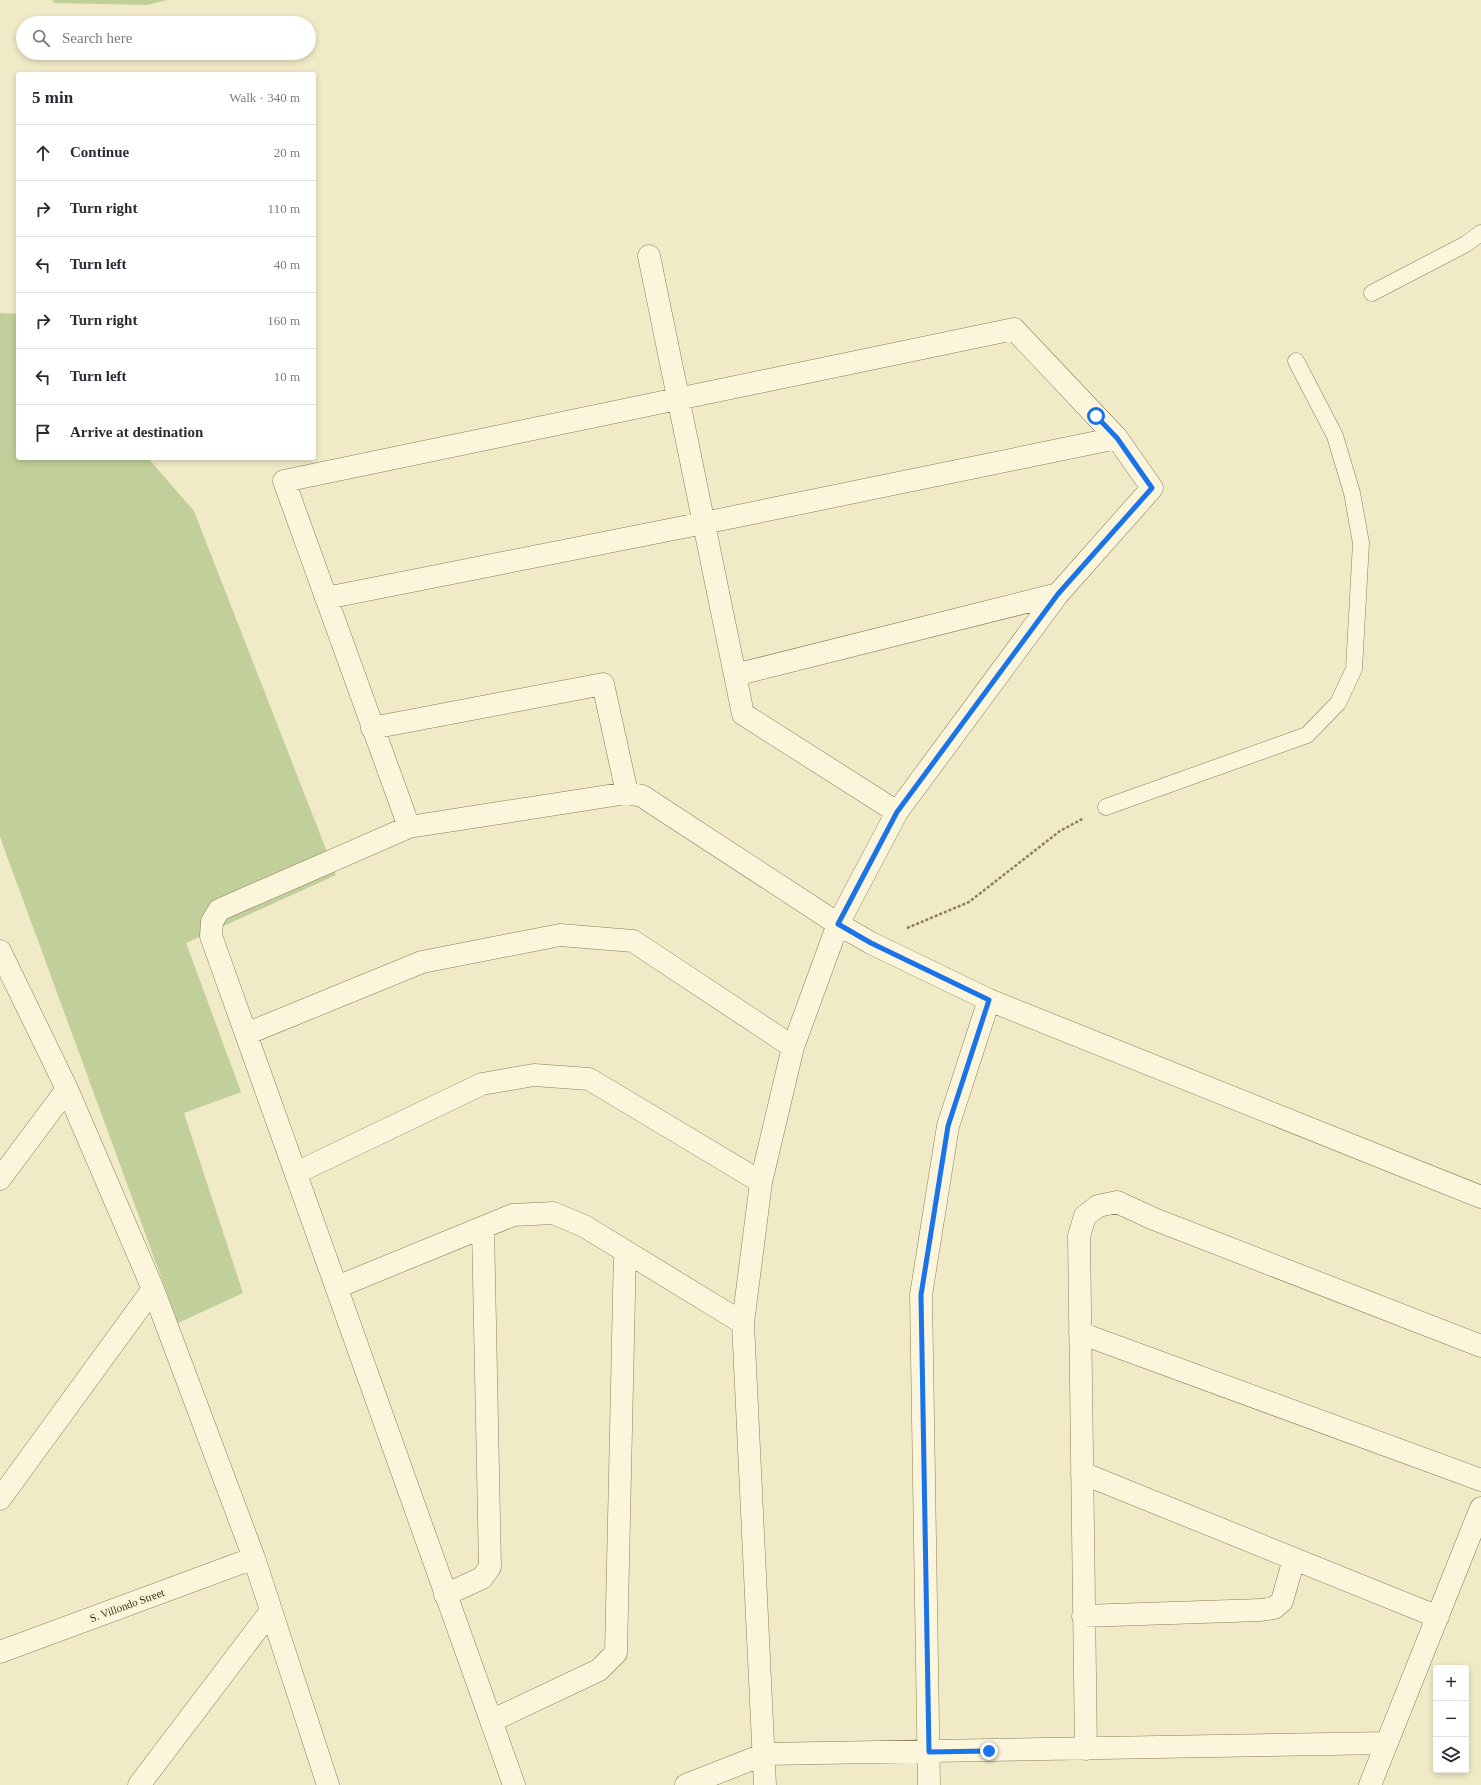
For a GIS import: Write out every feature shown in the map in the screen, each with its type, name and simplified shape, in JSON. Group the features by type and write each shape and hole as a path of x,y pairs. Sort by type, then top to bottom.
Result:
{"street":[{"path":"649,256 744,714 897,812"},
{"path":"409,827 284,482 678,398 1014,329 1117,438 1152,488 1058,594 897,812 838,924 794,1047 761,1182 743,1323 765,1754 765,1785"},
{"path":"326,598 704,523 1117,438"},
{"path":"735,675 1058,594"},
{"path":"372,728 603,684 627,793"},
{"path":"514,1785 445,1595 337,1287 210,936 212,922 220,910 409,827 627,793 642,796 838,924 871,943 989,1000 1481,1197"},
{"path":"246,1034 422,962 560,936 632,941 794,1047"},
{"path":"0,951 68,1089 153,1289 254,1558 328,1785"},
{"path":"929,1785 921,1295 948,1126 989,1000"},
{"path":"296,1173 482,1084 534,1075 589,1078 761,1182"},
{"path":"0,1179 68,1089"},
{"path":"1086,1749 1079,1236 1085,1216 1098,1206 1117,1202 1154,1219 1481,1346"},
{"path":"337,1287 514,1215 553,1213 584,1226 743,1323"},
{"path":"445,1595 482,1578 490,1567 483,1228"},
{"path":"491,1720 599,1670 616,1653 625,1251"},
{"path":"0,1499 153,1289"},
{"path":"1080,1333 1481,1480"},
{"path":"1082,1473 1438,1617"},
{"path":"1370,1785 1481,1508"},
{"name":"S. Villondo Street","path":"0,1652 254,1558"},
{"path":"1083,1616 1261,1610 1274,1608 1282,1601 1294,1559"},
{"path":"139,1785 272,1611"},
{"path":"686,1785 765,1754 1387,1743"}],"lane":[{"path":"1372,293 1466,244 1481,234"},
{"path":"1106,807 1307,735 1338,703 1354,669 1361,543 1352,493 1335,436 1296,361"}],"path":[{"path":"871,943 969,902 1060,830 1106,807"}],"green space":[{"path":"52,0 167,0 147,5 54,3"},
{"path":"0,313 16,314 16,460 150,460 194,511 336,875 186,943 241,1092 184,1113 243,1293 178,1323 0,837"}],"route":[{"path":"989,1751 929,1752 921,1295 948,1126 989,1000 871,943 838,924 897,812 1058,594 1152,488 1117,438 1096,416"}]}
